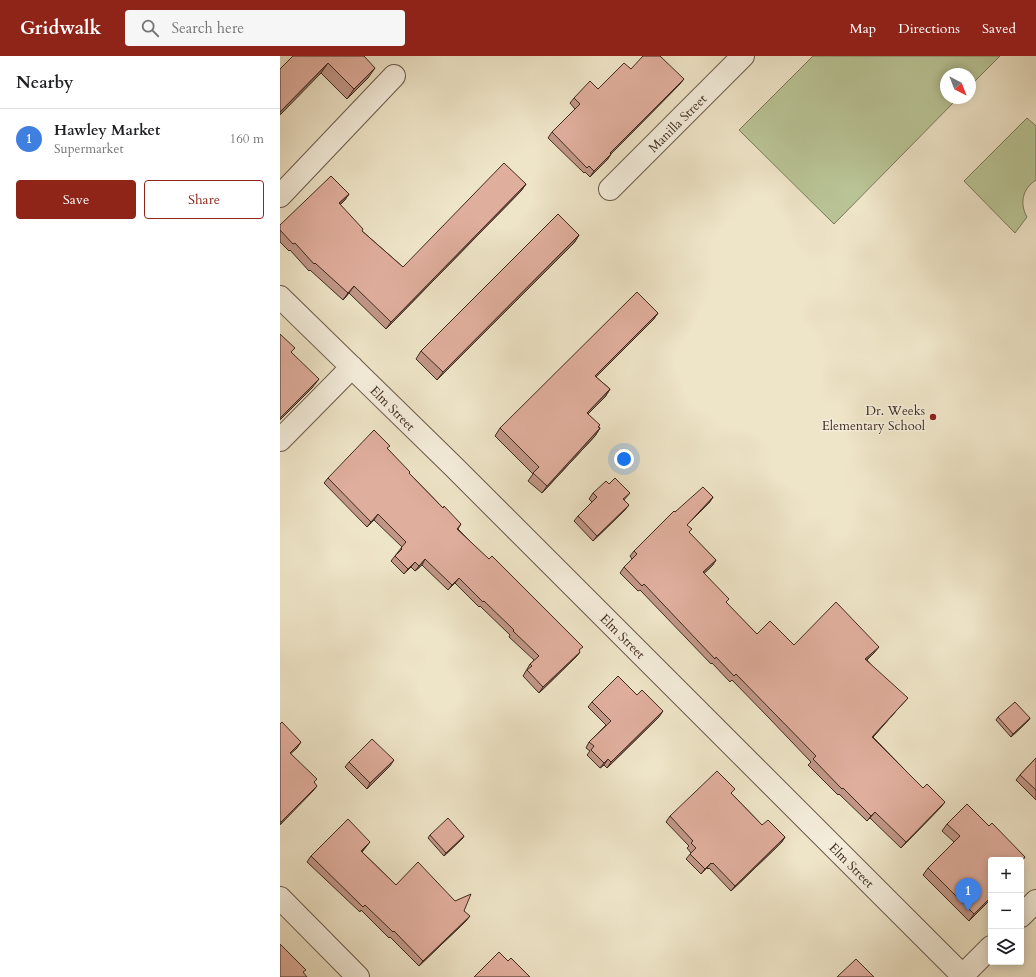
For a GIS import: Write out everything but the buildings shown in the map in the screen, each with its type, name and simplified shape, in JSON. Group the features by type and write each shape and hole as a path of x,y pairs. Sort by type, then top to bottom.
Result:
{"street":[{"name":"Manilla Street","path":"610,189 743,56"},
{"path":"280,196 394,76"},
{"name":"Elm Street","path":"280,297 468,482 962,977"},
{"path":"280,440 352,368"},
{"path":"280,898 358,977"},
{"path":"1024,913 1036,901"},
{"path":"962,977 988,950"}],"green space":[{"path":"813,56 1000,56 976,80 976,68 940,68 940,104 952,104 834,224 739,130"},
{"path":"1027,118 1036,126 1036,180 1025,192 1023,206 1027,217 1015,233 964,181"}],"place":[{"name":"Dr. Weeks Elementary School","path":"933,417"},
{"name":"Hawley Market","path":"968,911"}]}
